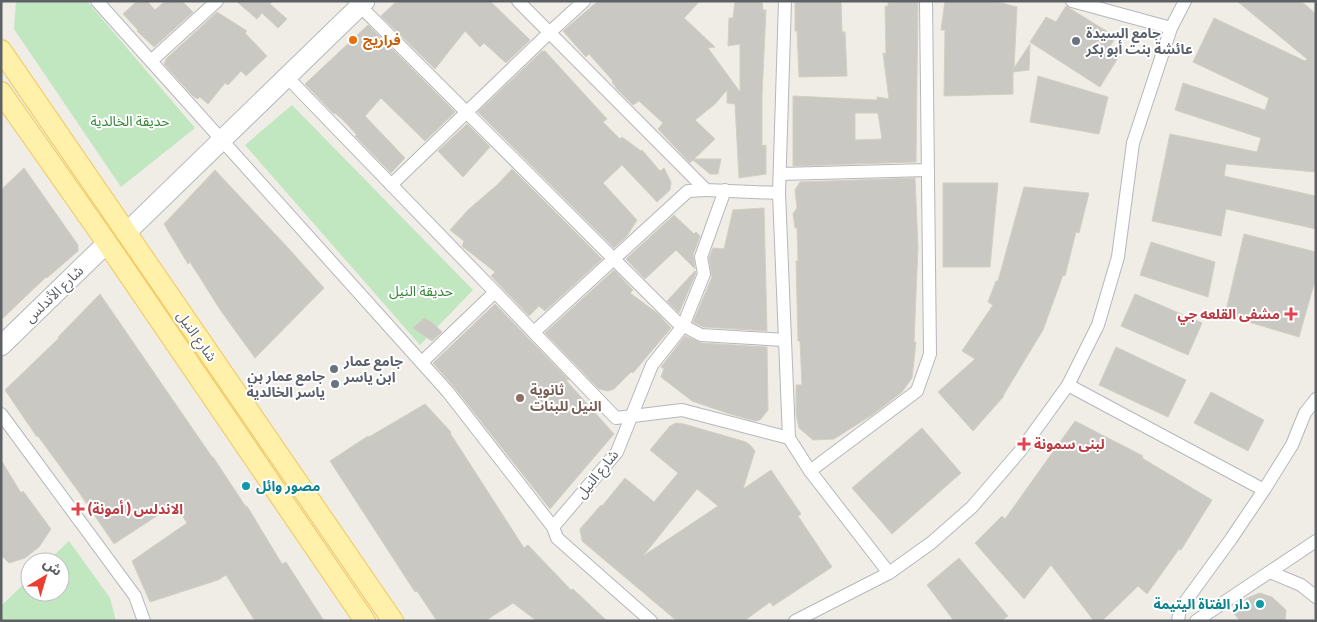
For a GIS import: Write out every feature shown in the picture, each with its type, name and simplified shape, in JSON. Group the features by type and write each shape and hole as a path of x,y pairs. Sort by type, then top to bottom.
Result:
{"main road":[{"name":"شارع النيل","path":"1,50 393,621"},
{"name":"شارع النيل","path":"1,92 107,243 365,621"}],"street":[{"path":"98,1 448,392 554,527 558,538 651,621"},
{"path":"151,61 217,1"},
{"path":"518,1 706,190"},
{"path":"391,185 584,1"},
{"path":"785,1 779,193 789,438 810,471 889,574"},
{"path":"810,471 917,391 930,354 926,1"},
{"path":"1072,1 1171,28"},
{"path":"795,621 889,574 931,543 972,507 1021,450 1068,385 1098,325 1118,257 1133,143 1171,28 1185,1"},
{"path":"126,233 287,77 360,3 466,112 678,323 701,335 785,340"},
{"path":"287,77 616,418 682,410 789,438"},
{"path":"780,174 928,170"},
{"path":"534,332 688,191 725,190 779,193"},
{"name":"شارع النيل","path":"554,527 617,452 652,365 684,326 704,274 701,257 725,190"},
{"name":"شارع الأندلس","path":"1,346 107,243"},
{"path":"422,362 495,292"},
{"path":"1068,385 1264,490"},
{"path":"1178,621 1180,609 1264,490 1292,445 1306,413 1316,398"},
{"path":"1,414 134,596 144,621"},
{"path":"1196,621 1316,542"},
{"path":"1270,572 1296,582 1316,597"}],"green space":[{"name":"حديقة الخالدية","path":"16,1 87,1 195,128 121,187 14,29"},
{"name":"حديقة النيل","path":"292,105 473,290 420,345 245,145"},
{"path":"69,541 110,598 116,621 1,621 1,606 20,588 20,602 70,602 70,552 57,552"}],"building":[{"path":"137,1 147,1 155,10 165,1 182,1 193,12 154,47 123,14"},
{"path":"236,1 272,1 270,4 287,19 278,28 262,13 257,19"},
{"path":"397,1 490,1 530,40 506,63 484,43 480,47 465,31 435,69 381,16"},
{"path":"598,1 700,1 684,18 715,47 708,48 740,92 740,44 728,46 729,18 733,18 735,1 762,1 763,10 766,10 762,146 766,145 766,174 739,178 735,104 727,103 727,90 715,104 695,120 715,139 694,159 721,159 718,174 710,174 693,160 690,163 658,129 663,123 639,101 633,105 617,89 613,81 589,54 586,57 563,31"},
{"path":"795,1 841,1 842,32 845,32 847,76 799,77 797,31 795,31"},
{"path":"888,1 918,1 916,162 793,166 793,96 877,100 877,97 889,99 883,53 886,54 885,6 888,6","holes":["855,113 878,113 882,139 855,140"]},
{"path":"945,1 994,1 1017,7 1014,68 1030,44 1029,70 1013,72 1013,94 944,96 945,30 941,30"},
{"path":"1237,1 1301,1 1316,14 1316,172 1226,164 1224,176 1316,196 1316,229 1226,209 1221,236 1152,221 1170,134 1257,152 1261,138 1175,110 1183,83 1265,110 1269,98 1193,62 1214,18 1305,61 1307,59"},
{"name":"جامع السيدة عائشة بنت أبو بكر","path":"1066,6 1116,37 1110,46 1121,53 1100,87 1030,42 1046,17 1056,22"},
{"path":"217,12 247,31 245,33 267,56 246,76 241,71 228,85 225,83 208,104 200,97 197,99 192,95 164,64 166,59"},
{"path":"368,25 455,112 425,141 381,98 365,116 405,158 391,173 355,136 357,135 344,121 334,114 305,84"},
{"path":"542,51 545,51 607,119 603,122 620,139 622,137 642,150 660,171 664,168 671,182 670,190 657,202 622,165 603,183 637,220 627,236 614,248 478,112"},
{"path":"1038,76 1108,97 1099,134 1030,122"},
{"path":"467,124 490,147 463,177 438,151"},
{"path":"24,168 78,245 78,251 46,277 1,320 1,190"},
{"path":"512,169 602,259 545,311 539,306 529,316 491,276 495,272 462,246 464,241 450,230 468,210"},
{"path":"215,170 324,288 255,358 221,311 190,262 188,264 164,224"},
{"path":"915,178 918,247 914,342 916,342 912,378 902,392 872,415 834,439 813,440 799,428 796,414 796,385 802,385 800,341 798,341 797,228 795,228 793,214 797,208 795,190 800,182"},
{"path":"943,183 998,183 990,267 943,267"},
{"path":"1024,187 1089,193 1079,233 1076,232 1065,276 1063,275 1043,330 1004,396 973,431 938,392 975,359 962,351 993,305 988,302 996,281 998,281"},
{"path":"764,208 767,331 703,327 693,322 712,277 709,258 713,248 724,249 733,210"},
{"path":"674,215 694,234 696,232 700,236 693,255 695,269 676,250 645,279 626,259"},
{"path":"1244,234 1316,252 1316,284 1314,284 1299,337 1225,315"},
{"path":"1151,242 1215,262 1208,297 1140,275"},
{"path":"614,270 633,290 630,293 657,313 671,328 633,373 631,372 614,389 608,391 599,389 545,333"},
{"path":"695,271 696,273 679,313 667,301"},
{"path":"100,294 247,506 282,564 286,562 324,621 255,621 226,575 218,580 150,602 132,561 187,523 175,504 114,544 5,390 59,338"},
{"path":"1135,294 1202,323 1188,355 1121,326"},
{"name":"ثانوية النيل للبنات","path":"495,304 569,380 565,379 614,434 550,509 433,363"},
{"path":"424,318 433,323 442,332 432,341 413,328"},
{"path":"685,336 701,343 767,347 768,410 760,420 755,421 692,401 661,377 664,369 661,367"},
{"path":"1116,347 1186,380 1168,417 1099,385"},
{"path":"1211,392 1264,420 1248,451 1194,423"},
{"path":"425,404 451,432 524,548 528,545 571,590 573,589 607,621 537,621 513,603 485,621 437,621 417,591 415,592 330,461 368,436"},
{"path":"1075,421 1143,456 1142,458 1212,500 1181,550 1179,549 1147,594 1138,586 1102,621 1094,621 1051,565 1024,599 975,543 1002,516 1005,519"},
{"path":"676,423 684,424 746,442 751,446 755,451 743,489 771,470 801,514 798,516 832,567 773,606 770,602 744,621 677,621 582,541 580,529 625,478 654,502 678,473 650,450 670,426","holes":["697,489 718,506 643,556"]},
{"path":"922,428 961,473 892,534 852,488"},
{"path":"1,460 21,493 23,491 51,529 39,547 33,552 20,552 20,560 9,563 1,555"},
{"path":"959,558 1008,616 1001,621 954,621 927,585"},
{"name":"دار الفتاة اليتيمة","path":"1260,593 1272,597 1286,610 1285,621 1240,621 1232,611 1247,598"}],"place":[{"name":"فراريج","path":"353,40"},
{"name":"جامع السيدة عائشة بنت أبو بكر","path":"1076,41"},
{"name":"مشفى القلعه جي","path":"1291,314"},
{"name":"جامع عمار ابن ياسر","path":"334,369"},
{"name":"جامع عمار بن ياسر الخالدية","path":"335,384"},
{"name":"ثانوية النيل للبنات","path":"520,398"},
{"name":"لبنى سمونة","path":"1024,444"},
{"name":"مصور وائل","path":"246,486"},
{"name":"الاندلس ( أمونة)","path":"78,509"},
{"name":"دار الفتاة اليتيمة","path":"1260,604"}]}
